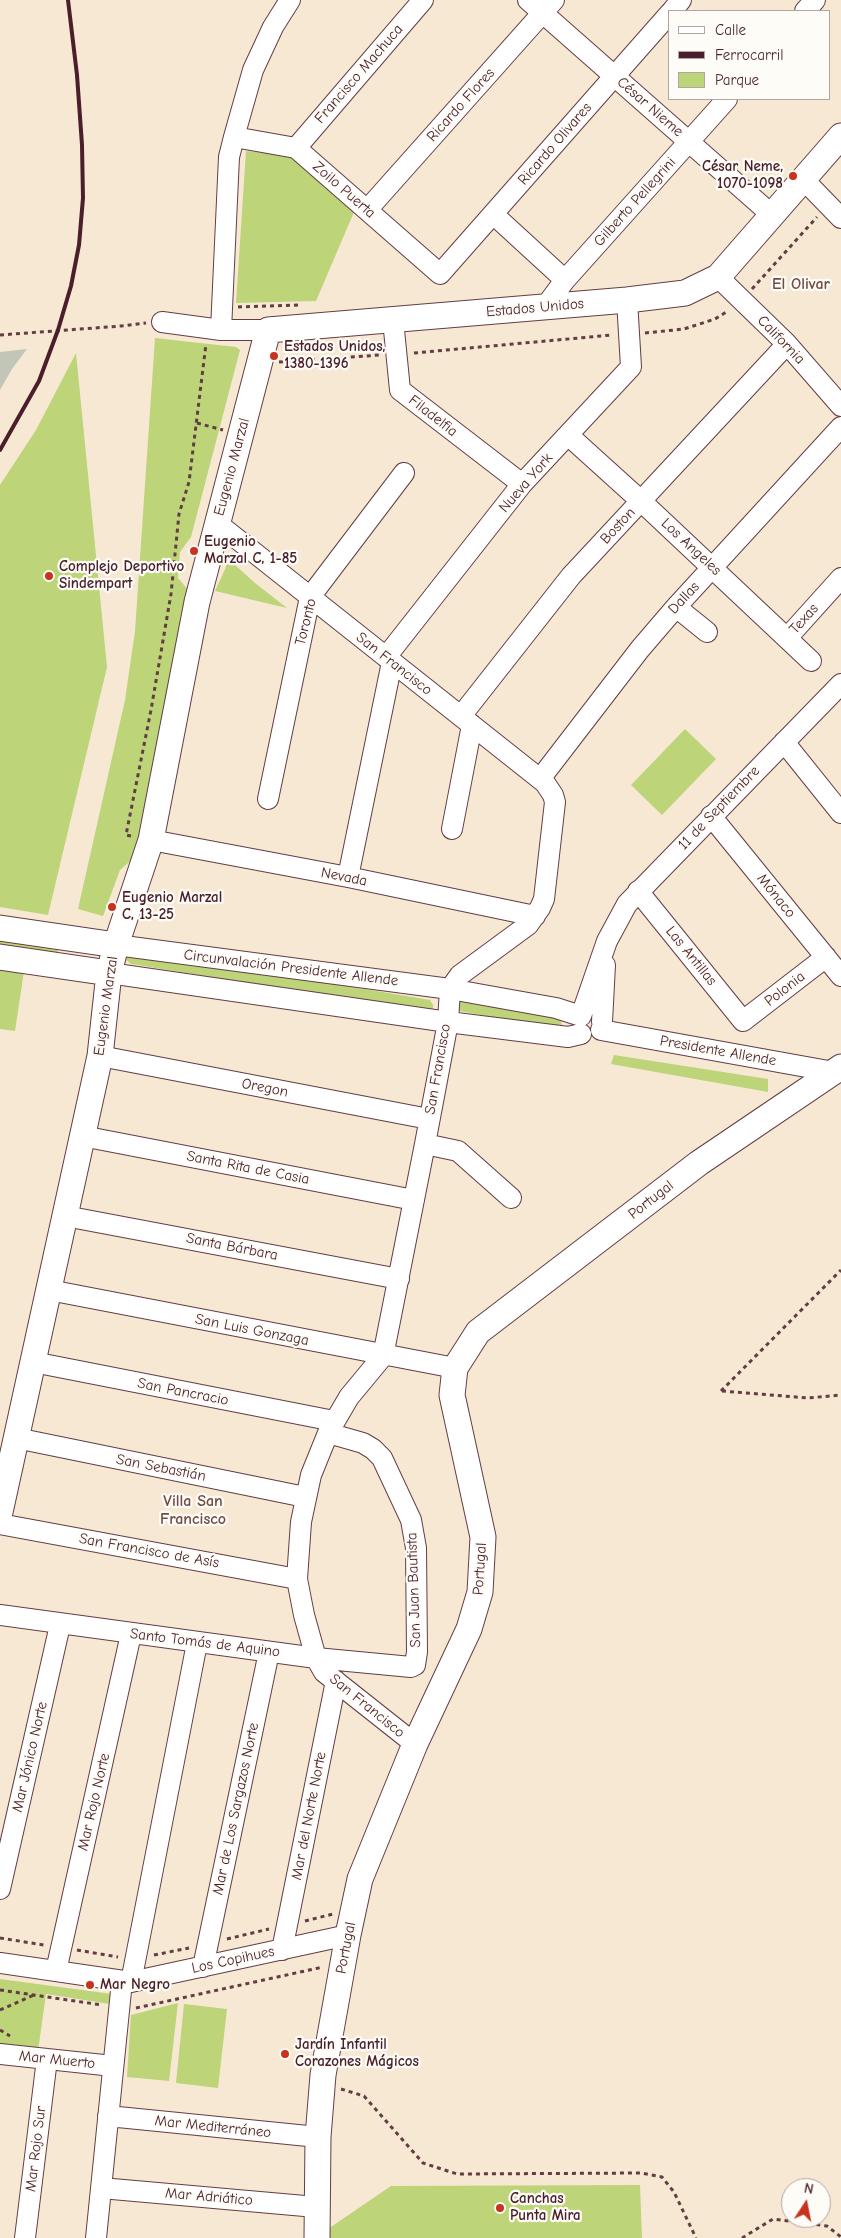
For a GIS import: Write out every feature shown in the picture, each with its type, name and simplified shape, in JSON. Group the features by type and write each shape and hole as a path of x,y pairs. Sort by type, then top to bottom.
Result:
{"main road":[{"name":"Estados Unidos","path":"268,330 627,300 685,293 718,277 841,136"},
{"name":"Eugenio Marzal","path":"0,1512 100,1056 109,973 116,945 151,840 197,602 268,330"},
{"name":"Circunvalación Presidente Allende","path":"0,928 116,945"},
{"name":"Circunvalación Presidente Allende","path":"0,957 109,973"},
{"name":"Portugal","path":"317,2238 318,2137 322,2083 348,1935 360,1879 415,1744 469,1629 476,1610 483,1572 480,1522 452,1395 455,1368 478,1332 699,1164 837,1070"}],"street":[{"path":"214,329 229,157 252,70 273,27 290,0"},
{"name":"Francisco Machuca","path":"296,148 423,0"},
{"name":"Ricardo Olivares","path":"673,10 682,0"},
{"path":"806,10 815,0"},
{"name":"César Nieme","path":"542,4 614,76 772,215"},
{"name":"Ricardo Flores","path":"367,210 542,4"},
{"name":"Ricardo Olivares","path":"440,274 668,15"},
{"name":"Gilberto Pellegrini","path":"545,307 565,280 726,100"},
{"path":"234,137 296,148"},
{"name":"Zoilo Puerta","path":"296,148 440,274"},
{"path":"803,179 841,218"},
{"path":"493,214 565,280"},
{"name":"California","path":"718,277 786,344 841,406"},
{"name":"Nueva York","path":"348,877 389,660 522,484 631,367 627,300"},
{"name":"Filadelfia","path":"393,320 400,390 522,484"},
{"name":"Estados Unidos","path":"162,322 214,329 268,330"},
{"name":"Boston","path":"452,829 466,721 571,576 786,344"},
{"name":"Dallas","path":"540,779 640,648 676,606 841,427"},
{"name":"Los Angeles","path":"568,435 811,661"},
{"name":"Toronto","path":"268,799 310,597 404,473"},
{"name":"San Francisco","path":"217,523 540,779 550,788 555,802 544,899 535,916 520,932 460,975 450,989 448,1022 384,1356 354,1390 331,1427 311,1475 301,1522 297,1579 304,1616 316,1658 324,1672 415,1744"},
{"name":"Texas","path":"787,638 841,578"},
{"path":"676,606 707,632"},
{"name":"11 de Septiembre","path":"581,1025 607,941 617,919 638,892 841,684"},
{"path":"784,742 841,813"},
{"name":"Mónaco","path":"711,816 841,976"},
{"name":"Nevada","path":"151,840 348,877 535,916"},
{"name":"Las Antillas","path":"638,892 744,1021"},
{"name":"11 de Septiembre","path":"602,1026 607,941"},
{"name":"Circunvalación Presidente Allende","path":"116,945 450,989 556,1008 581,1025 592,1038 602,1026"},
{"name":"Polonia","path":"744,1021 826,957"},
{"name":"Circunvalación Presidente Allende","path":"109,973 448,1022 568,1037 581,1025"},
{"name":"Presidente Allende","path":"602,1026 837,1070"},
{"name":"Oregon","path":"100,1056 429,1119"},
{"name":"Santa Rita de Casia","path":"82,1136 414,1200"},
{"path":"425,1144 458,1151 511,1198"},
{"name":"Santa Bárbara","path":"65,1216 399,1278"},
{"name":"San Luis Gonzaga","path":"49,1290 384,1356 455,1368"},
{"name":"San Pancracio","path":"33,1362 331,1427"},
{"name":"San Juan Bautista","path":"331,1427 373,1449 382,1458 411,1520 416,1548 417,1652 415,1665 411,1667"},
{"name":"San Sebastián","path":"16,1438 305,1497"},
{"name":"San Francisco de Asís","path":"0,1524 297,1579"},
{"name":"Santo Tomás de Aquino","path":"0,1615 196,1643 316,1658 411,1667"},
{"name":"Mar Jónico Norte","path":"0,1889 60,1624"},
{"name":"Mar Rojo Norte","path":"56,1971 131,1634"},
{"path":"96,2238 113,2066 127,1982 136,1959 196,1643"},
{"name":"Mar de Los Sargazos Norte","path":"203,1967 269,1652"},
{"name":"Mar del Norte Norte","path":"282,1950 336,1682"},
{"name":"Los Copihues","path":"0,1963 127,1982 348,1935"},
{"name":"Mar Muerto","path":"0,2054 113,2066"},
{"name":"Mar Rojo Sur","path":"25,2238 47,2059"},
{"name":"Mar Mediterráneo","path":"108,2116 318,2137"},
{"name":"Mar Adriático","path":"101,2188 316,2207"}],"path":[{"path":"0,335 162,322"},
{"path":"151,840 126,835 151,710 171,594 179,514 189,482 196,423 214,329"},
{"path":"196,423 241,434"},
{"path":"841,1270 721,1391 808,1398 841,1395"},
{"path":"0,1938 136,1959 353,1909"},
{"path":"0,2010 34,1995"},
{"path":"322,2083 364,2096 423,2163 457,2174 641,2173 662,2177 674,2192 696,2238"},
{"path":"742,2238 773,2219 827,2226 841,2237"}],"shaded area":[{"path":"27,349 12,369 0,390 0,352"}],"green space":[{"path":"246,151 295,156 354,212 316,301 236,303"},
{"path":"155,338 236,347 240,350 191,537 180,552 178,578 189,591 135,857 120,870 103,916 78,909 125,700 135,631"},
{"name":"Complejo Deportivo Sindempart","path":"76,353 107,667 48,915 0,907 0,485 36,430"},
{"path":"225,556 287,608 215,591 226,567"},
{"path":"685,729 716,759 662,815 631,785"},
{"path":"0,938 59,946 57,957 0,949"},
{"path":"132,950 430,1000 433,1005 433,1011 425,1012 131,964 125,959 126,953"},
{"path":"0,967 24,971 15,1031 0,1029"},
{"path":"456,1000 560,1017 562,1026 558,1029 454,1010"},
{"path":"614,1055 768,1079 768,1092 611,1064"},
{"path":"0,1979 112,1994 110,2004 46,1994 38,2051 0,2047"},
{"path":"178,2003 169,2081 127,2077 131,2015"},
{"path":"184,2004 227,2009 218,2088 176,2083"},
{"name":"Canchas Punta Mira","path":"640,2185 642,2238 325,2238 325,2231 391,2186"}],"railway":[{"path":"0,450 39,381 58,330 71,286 79,245 83,198 82,145 77,75 68,0"}],"place":[{"name":"César Neme, 1070-1098","path":"793,176"},
{"name":"Estados Unidos, 1380-1396","path":"274,356"},
{"name":"Eugenio Marzal C, 1-85","path":"194,551"},
{"name":"Complejo Deportivo Sindempart","path":"49,576"},
{"name":"Eugenio Marzal C, 13-25","path":"112,907"},
{"name":"Mar Negro","path":"90,1985"},
{"name":"Jardín Infantil Corazones Mágicos","path":"285,2054"},
{"name":"Canchas Punta Mira","path":"500,2208"}],"district":[{"name":"El Olivar","path":"801,284"},
{"name":"Villa San Francisco","path":"193,1510"}]}
